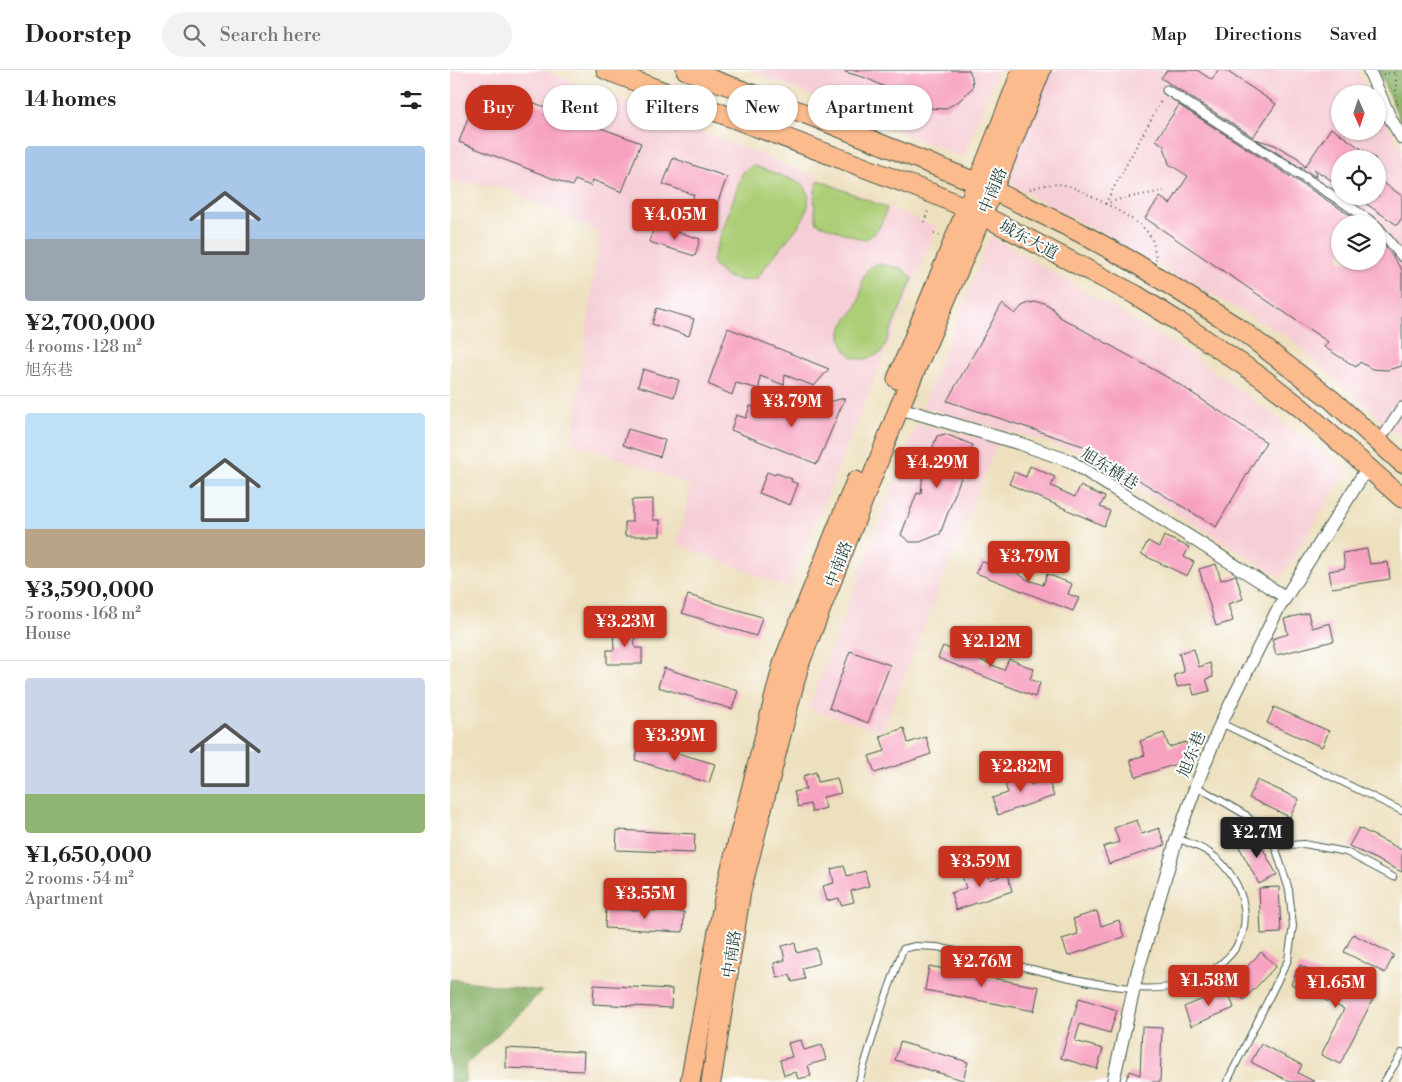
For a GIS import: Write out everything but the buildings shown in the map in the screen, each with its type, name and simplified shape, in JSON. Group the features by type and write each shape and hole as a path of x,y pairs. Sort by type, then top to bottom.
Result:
{"main road":[{"name":"城东大道","path":"606,70 975,211 1136,295 1261,378 1301,408 1402,498"},
{"name":"城东大道","path":"686,70 806,114 985,187 1079,232 1158,277 1240,329 1293,368 1332,400 1402,463"},
{"name":"中南路","path":"985,187 1022,70"},
{"name":"中南路","path":"711,1082 740,891 799,665 975,211 1041,70"},
{"name":"中南路","path":"690,1082 726,888 784,660 953,241 975,211"}],"street":[{"path":"1369,70 1390,118 1402,138"},
{"path":"1167,90 1362,215"},
{"path":"1386,236 1402,257"},
{"path":"1379,442 1402,407"},
{"name":"旭东横巷","path":"898,408 1021,444 1070,461 1286,597"},
{"name":"旭东巷","path":"1113,1082 1134,988 1177,838 1221,723 1277,610 1368,467"}],"lane":[{"path":"1221,723 1402,811"},
{"path":"1196,786 1246,815 1275,846 1289,890 1293,926 1288,960 1227,1082"},
{"path":"859,1082 882,1007 904,949 915,946 937,947 1084,981 1134,988 1172,987 1191,983 1212,971 1229,957 1240,941 1246,919 1243,898 1231,874 1211,853 1177,838"},
{"path":"1275,846 1304,844 1346,852 1393,877"},
{"path":"1384,1082 1402,1053"}],"path":[{"path":"1396,70 1396,104 1402,104"},
{"path":"1105,204 1167,90"},
{"path":"1030,188 1047,184 1068,186 1136,221 1149,234 1155,250 1158,277"},
{"path":"1105,204 1124,198 1164,191"}],"shaded area":[{"path":"450,70 543,70 582,85 543,85 543,130 617,130 617,99 627,103 627,130 698,130 937,227 789,588 677,544 691,488 663,474 572,443 599,233 503,187 450,181"},
{"path":"748,70 998,70 963,157 896,130 932,130 932,85 808,85 808,94 798,90 798,85 785,85"},
{"path":"1050,70 1357,70 1365,85 1331,85 1331,140 1386,140 1386,122 1402,151 1402,438 1290,338 1005,181"},
{"path":"991,236 1191,354 1347,470 1281,578 1078,451 922,407"},
{"path":"917,424 998,442 882,731 808,709"}],"green space":[{"path":"1378,70 1402,70 1402,124 1386,85"},
{"path":"753,165 803,184 808,193 808,202 802,220 758,278 738,280 726,276 712,261 743,172"},
{"path":"819,180 887,208 876,232 862,240 817,223 814,195"},
{"path":"878,264 901,268 913,278 882,352 868,358 859,359 846,351 842,341 841,330 858,303 864,275 867,270"},
{"path":"450,979 542,991 466,1065 465,1082 450,1082"}]}
